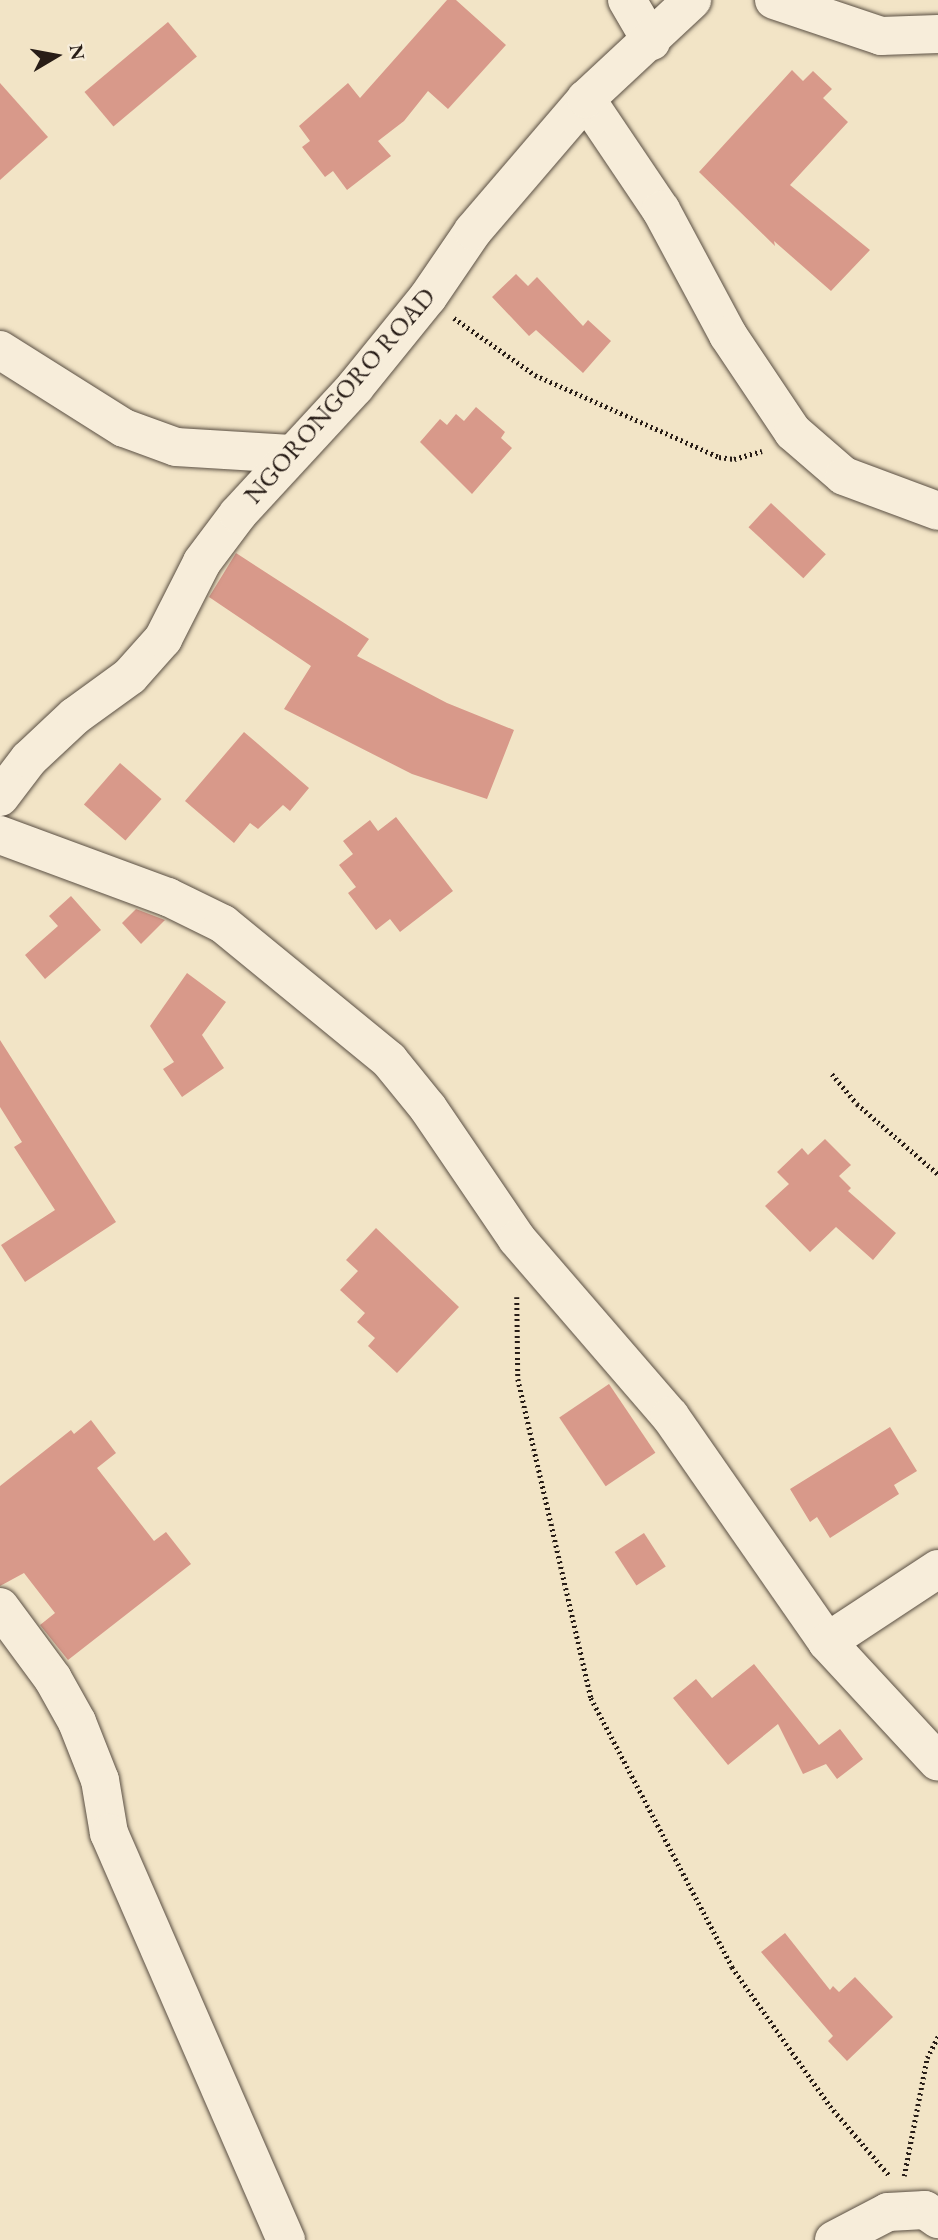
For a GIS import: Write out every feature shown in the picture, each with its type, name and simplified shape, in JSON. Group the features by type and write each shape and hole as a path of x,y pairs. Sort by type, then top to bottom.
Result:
{"street":[{"path":"627,0 651,41"},
{"name":"NGORONGORO ROAD","path":"0,797 29,759 75,716 131,676 163,639 202,562 291,454 355,387 428,297 473,231 586,99 692,0"},
{"path":"774,0 881,36 938,34"},
{"path":"586,99 661,210 728,335 793,432 844,476 938,511"},
{"path":"0,350 124,428 176,447 291,454"},
{"path":"0,835 168,897 223,924 388,1060 428,1108 516,1239 670,1416 827,1642 938,1762"},
{"path":"827,1642 938,1569"},
{"path":"0,1607 53,1679 77,1722 100,1780 110,1833 286,2240"},
{"path":"834,2240 893,2199 925,2210 938,2218"}],"path":[{"path":"428,297 535,375 719,457 750,456 793,432"},
{"path":"832,1074 857,1104 938,1174"},
{"path":"517,1295 519,1379 591,1698 732,1967 893,2199"},
{"path":"893,2199 905,2174 927,2058 938,2036"}],"building":[{"path":"447,0 456,0 506,45 448,109 428,91 404,121 378,141 391,156 347,190 333,171 325,177 302,147 310,141 299,126 348,83 360,98"},
{"path":"168,22 197,56 113,127 85,92"},
{"path":"792,70 803,81 813,71 832,89 823,98 848,122 790,185 870,250 831,291 774,241 775,246 699,172"},
{"path":"0,83 48,137 0,180"},
{"path":"516,274 528,286 537,277 583,326 588,320 611,341 583,373 536,330 529,336 492,297"},
{"path":"476,407 505,432 501,438 512,448 472,494 420,442 440,419 447,425 456,414 464,421"},
{"path":"771,503 826,554 803,578 748,527"},
{"path":"236,553 369,639 357,656 447,703 514,730 487,799 412,774 284,709 311,666 209,597"},
{"path":"244,732 309,788 290,811 283,805 258,829 250,823 234,843 185,801"},
{"path":"120,763 162,799 125,841 84,805"},
{"path":"396,817 453,891 400,932 390,919 376,930 348,893 356,887 339,865 353,854 343,841 370,820 378,831"},
{"path":"71,896 101,930 45,979 25,955 58,926 49,916"},
{"path":"136,909 165,920 141,944 122,923"},
{"path":"187,973 226,1002 202,1035 224,1068 182,1097 163,1069 174,1062 150,1026"},
{"path":"0,1040 116,1222 25,1282 1,1245 55,1210 14,1147 22,1142 0,1107"},
{"path":"825,1139 851,1165 839,1176 851,1188 848,1191 896,1233 873,1260 836,1227 810,1252 765,1206 789,1184 777,1172 802,1148 808,1155"},
{"path":"376,1228 459,1307 397,1373 368,1346 375,1338 357,1322 365,1313 340,1290 358,1271 346,1260"},
{"path":"609,1384 655,1453 606,1486 559,1418"},
{"path":"91,1420 116,1453 97,1468 154,1541 166,1532 191,1564 68,1660 40,1625 55,1613 24,1573 0,1586 0,1486 71,1430 74,1434"},
{"path":"890,1427 917,1471 894,1485 899,1494 830,1538 817,1517 810,1522 790,1489"},
{"path":"644,1533 666,1567 636,1586 615,1552"},
{"path":"754,1664 819,1745 840,1729 863,1759 837,1779 826,1764 803,1774 778,1724 728,1765 673,1698 696,1679 712,1698"},
{"path":"785,1933 830,1990 833,1986 839,1992 855,1977 893,2017 847,2061 828,2041 833,2036 761,1952"}]}
